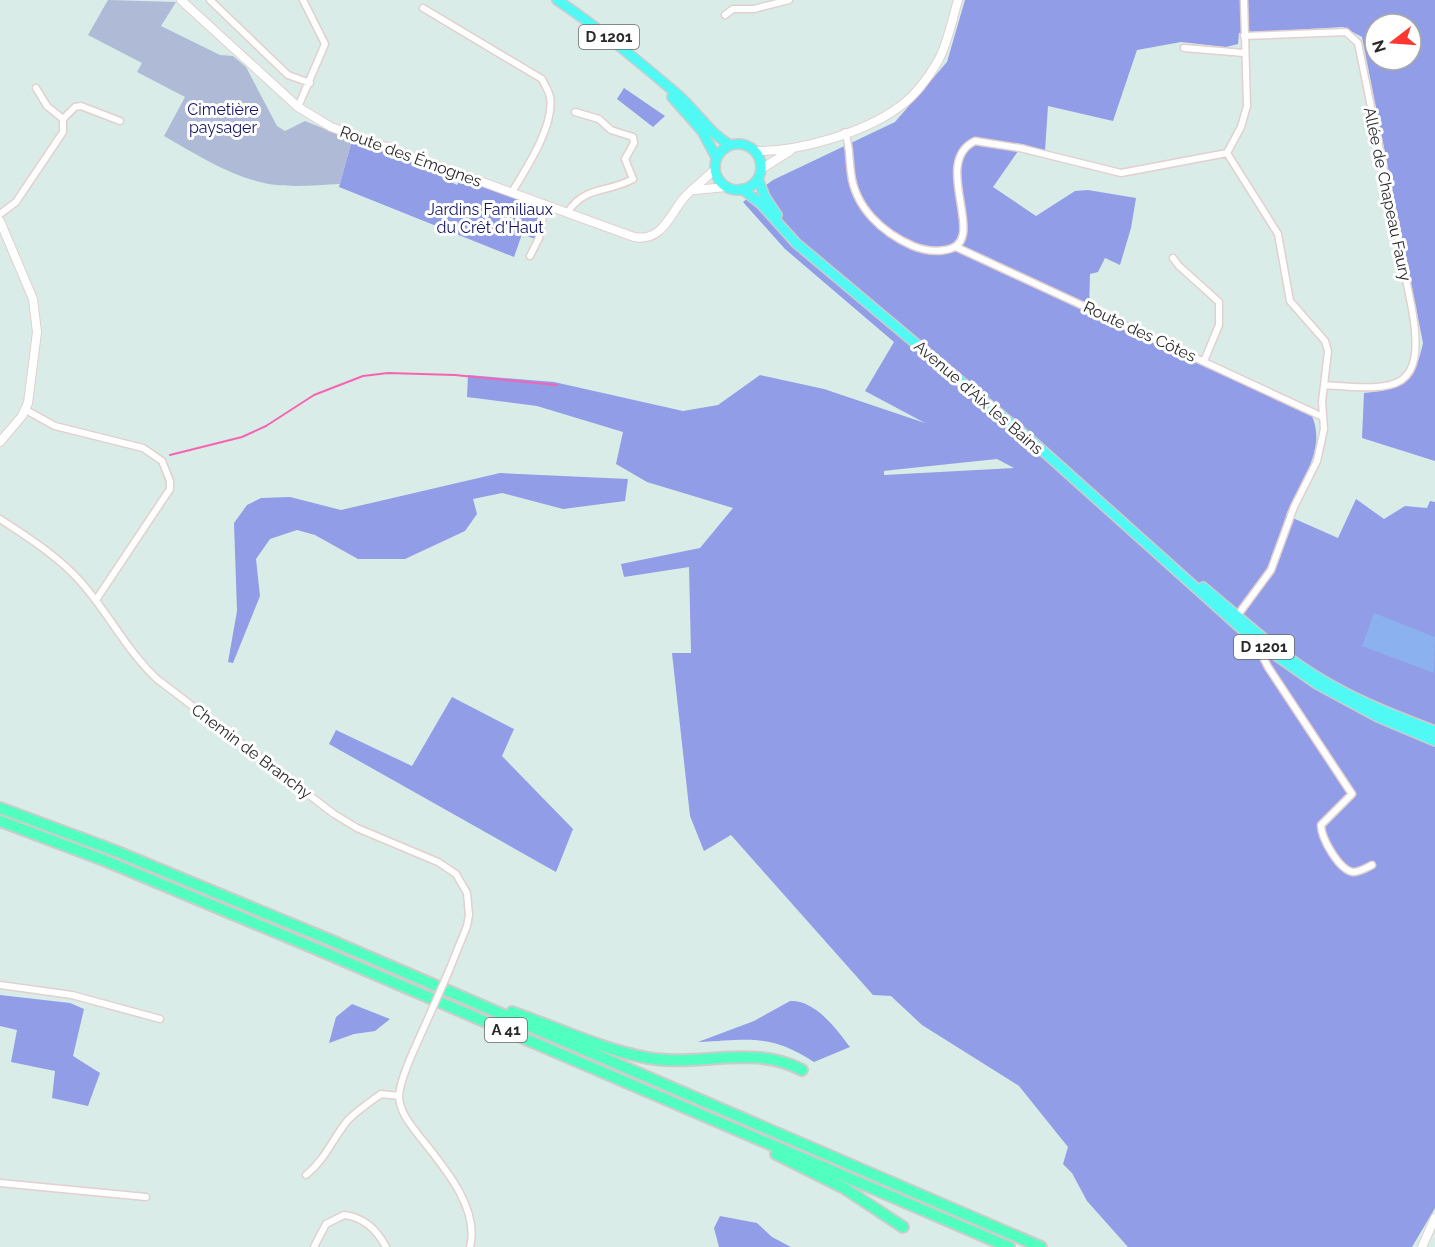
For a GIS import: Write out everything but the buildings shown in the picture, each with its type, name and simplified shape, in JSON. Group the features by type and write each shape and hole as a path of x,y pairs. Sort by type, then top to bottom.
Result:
{"highway":[{"name":"A 41","path":"0,808 113,850 431,984 1041,1247"},
{"name":"A 41","path":"0,821 117,865 1009,1247"},
{"path":"431,984 648,1058 682,1060 771,1058 802,1070"},
{"path":"636,1086 844,1188 903,1227"}],"main road":[{"name":"D 1201","path":"557,0 601,30 657,79"},
{"path":"657,79 683,99 712,132 730,145"},
{"path":"657,79 702,131 717,157"},
{"path":"741,144 755,151 760,160 759,174 742,189 726,187 716,176 717,157 730,145 741,144"},
{"name":"Avenue d'Aix les Bains","path":"759,174 765,197 780,218 829,263 840,278"},
{"name":"Avenue d'Aix les Bains","path":"742,189 750,193 796,243 840,278 1117,517 1254,640 1317,684 1378,717 1435,741"},
{"name":"Avenue d'Aix les Bains","path":"1117,517 1237,616 1314,675 1376,709 1435,731"}],"street":[{"name":"Route des Émognes","path":"181,0 298,107 331,127 634,237 647,238 659,232 684,198 715,170"},
{"path":"210,0 288,75 310,83"},
{"path":"298,107 310,83 325,41 303,0"},
{"path":"725,15 733,9 754,9 789,0"},
{"path":"755,151 792,150 845,132 899,107 931,72 945,47 958,0"},
{"path":"1227,153 1241,127 1247,106 1244,53 1245,0"},
{"path":"423,8 542,79 550,97 548,121 530,163 512,192"},
{"name":"Allée de Chapeau Faury","path":"1244,36 1346,32 1358,43 1412,309 1417,352 1409,372 1387,387 1372,389 1324,385"},
{"path":"1184,48 1244,53"},
{"path":"36,88 47,106 63,119"},
{"path":"0,214 16,202 63,132 63,119 75,107 81,106 120,121"},
{"path":"568,212 575,201 584,194 620,187 633,179 625,159 634,143 633,137 611,130 599,119 575,112"},
{"path":"845,132 856,190 879,228 890,236 928,250 946,250 956,247 963,239 964,231 956,174 964,152 975,141 1020,148 1121,173 1227,153"},
{"path":"759,174 792,150"},
{"path":"1227,153 1278,234 1288,298 1327,344 1322,439 1317,461 1294,507 1275,562 1265,580 1237,616"},
{"path":"693,190 726,187"},
{"path":"530,256 539,238 545,204"},
{"path":"0,221 26,278 37,316 34,370 26,410 0,442"},
{"name":"Route des Côtes","path":"956,247 1323,417"},
{"path":"1173,258 1219,302 1219,326 1204,361"},
{"path":"26,410 55,426 143,448 162,461 167,471 170,489 96,600"},
{"name":"Chemin de Branchy","path":"0,519 74,574 96,600 136,660 164,684 334,814 357,828 438,862 456,874 467,893 469,915 467,926 399,1096"},
{"path":"1254,640 1268,667 1352,794 1321,825 1325,843 1348,870 1356,872 1372,866"},
{"path":"0,985 72,995 160,1019"},
{"path":"306,1175 316,1167 348,1120 381,1094 399,1096 406,1118 432,1153 471,1218 473,1232 470,1247"},
{"path":"0,1183 146,1197"},
{"path":"314,1247 326,1224 344,1215 365,1222 381,1238 386,1247"},
{"path":"1422,1247 1435,1218"}],"green space":[{"name":"Cimetière paysager","path":"108,0 176,2 161,26 220,55 233,56 246,67 277,126 285,131 305,121 352,140 340,184 287,186 256,181 220,167 164,136 185,97 137,72 142,63 88,35"},
{"path":"965,0 1435,0 1435,461 1362,438 1364,393 1388,389 1405,381 1416,366 1423,343 1369,72 1423,72 1423,12 1363,12 1363,42 1362,37 1343,27 1239,33 1238,44 1226,47 1181,42 1137,50 1113,121 1048,106 1045,151 1023,144 993,187 1036,216 1075,191 1088,190 1136,198 1131,228 1120,265 1105,258 1098,272 1090,274 1089,311 1312,416 1316,429 1314,454 1286,515 1338,538 1356,499 1384,519 1405,506 1427,508 1430,501 1435,502 1435,1208 1412,1247 1128,1247 1087,1201 1072,1173 1063,1164 1068,1147 1019,1086 922,1025 891,996 873,995 731,835 704,851 690,816 672,653 691,653 689,567 624,577 621,564 700,548 733,508 647,482 616,464 623,432 537,406 467,397 468,375 554,382 683,411 718,405 760,375 824,389 925,423 865,391 894,342 785,249 743,202 773,180 895,122 947,62","holes":["997,459 1014,468 884,475 884,471"]},
{"path":"624,88 665,116 653,127 617,99"},
{"name":"Jardins Familiaux du Crêt d'Haut","path":"352,140 440,171 443,178 457,185 461,178 540,207 535,239 522,234 514,257 339,187"},
{"path":"500,473 628,479 625,501 563,509 502,493 473,499 477,514 465,531 405,559 358,559 315,535 297,530 270,539 256,559 260,596 233,663 228,662 237,611 234,523 247,505 261,498 290,497 341,510"},
{"path":"452,697 514,729 502,756 573,829 556,872 329,744 336,730 412,766"},
{"path":"0,995 70,1003 84,1009 73,1056 100,1073 88,1106 52,1098 55,1071 11,1062 17,1030 0,1026"},
{"path":"790,1001 808,1005 817,1010 832,1024 850,1047 814,1062 784,1046 771,1042 745,1040 698,1042 754,1021"},
{"path":"352,1004 390,1019 375,1031 354,1034 329,1043 336,1017"},
{"path":"720,1216 757,1223 772,1237 791,1247 719,1247 714,1228"}],"shaded area":[{"path":"1374,613 1435,637 1434,673 1362,646"}],"waterway":[{"path":"170,455 242,437 266,426 314,395 363,376 388,373 455,375 557,385"}]}
